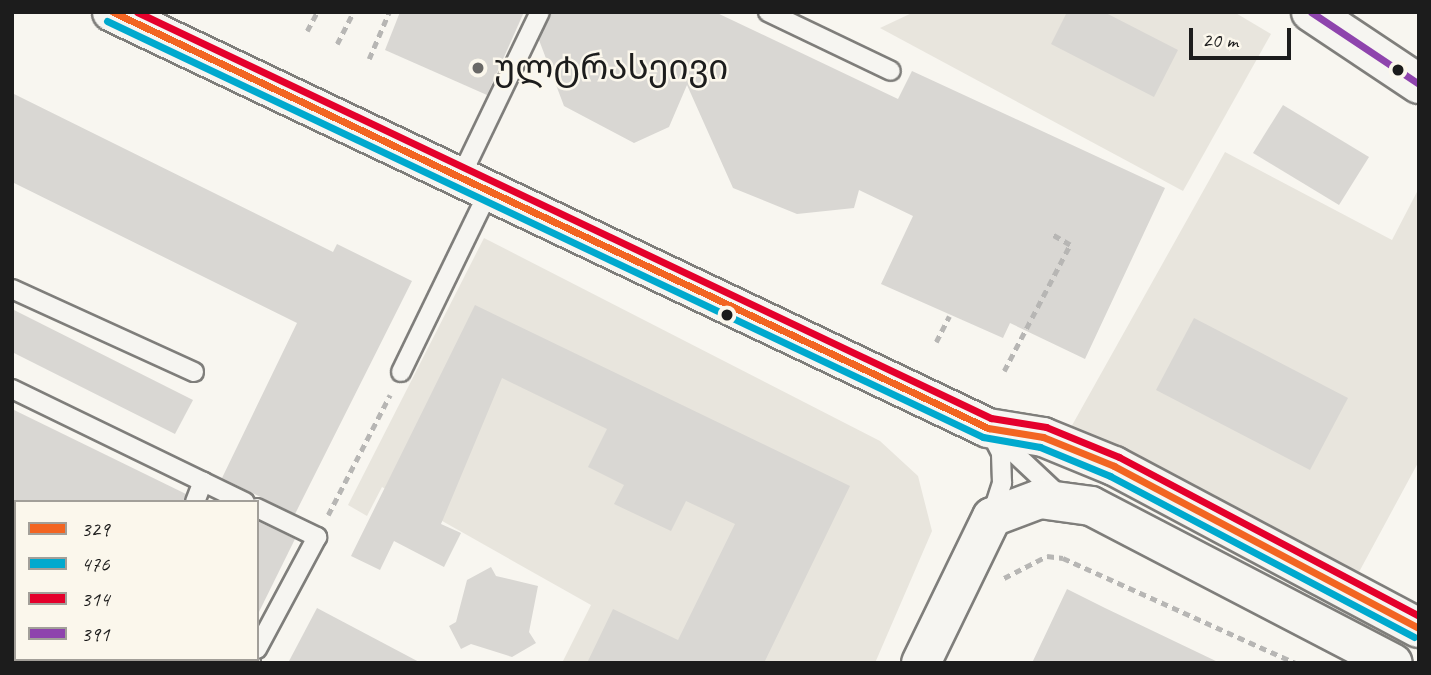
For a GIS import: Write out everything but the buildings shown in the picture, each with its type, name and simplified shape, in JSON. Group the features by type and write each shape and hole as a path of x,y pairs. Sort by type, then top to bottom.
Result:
{"main road":[{"path":"112,12 988,428 1043,437 1114,466 1419,628"},
{"path":"1311,12 1419,84"},
{"path":"921,663 992,517 1040,499 1064,500 1091,506 1393,663"}],"lane":[{"path":"401,372 540,12"},
{"path":"768,12 891,71"},
{"path":"12,289 194,372"},
{"path":"12,390 241,500"},
{"path":"988,428 1064,500"},
{"path":"988,428 1001,453 1002,483 992,517"},
{"path":"196,500 203,481"},
{"path":"259,509 317,537 259,643"}],"path":[{"path":"337,44 353,12"},
{"path":"369,59 389,12"},
{"path":"307,31 316,14"},
{"path":"1003,371 1070,245 1053,235"},
{"path":"936,342 949,316"},
{"path":"317,537 401,372"},
{"path":"1000,583 1047,556 1063,558 1296,663"}],"shaded area":[{"path":"914,12 1234,12 1271,34 1183,191 880,28"},
{"path":"1225,152 1392,240 1419,188 1419,461 1359,572 1070,429"},
{"path":"484,238 880,441 918,476 932,531 875,663 562,663 591,605 382,487 367,516 348,505"}],"transit line":[{"name":"329","path":"113,12 988,428 1043,437 1114,466 1419,628"},
{"name":"314","path":"137,12 991,418 1046,427 1119,457 1419,616"},
{"name":"391","path":"1311,12 1419,84"},
{"name":"476","path":"107,21 983,437 1040,447 1110,476 1414,637"}],"place":[{"name":"ულტრასეივი","path":"478,68"}]}
